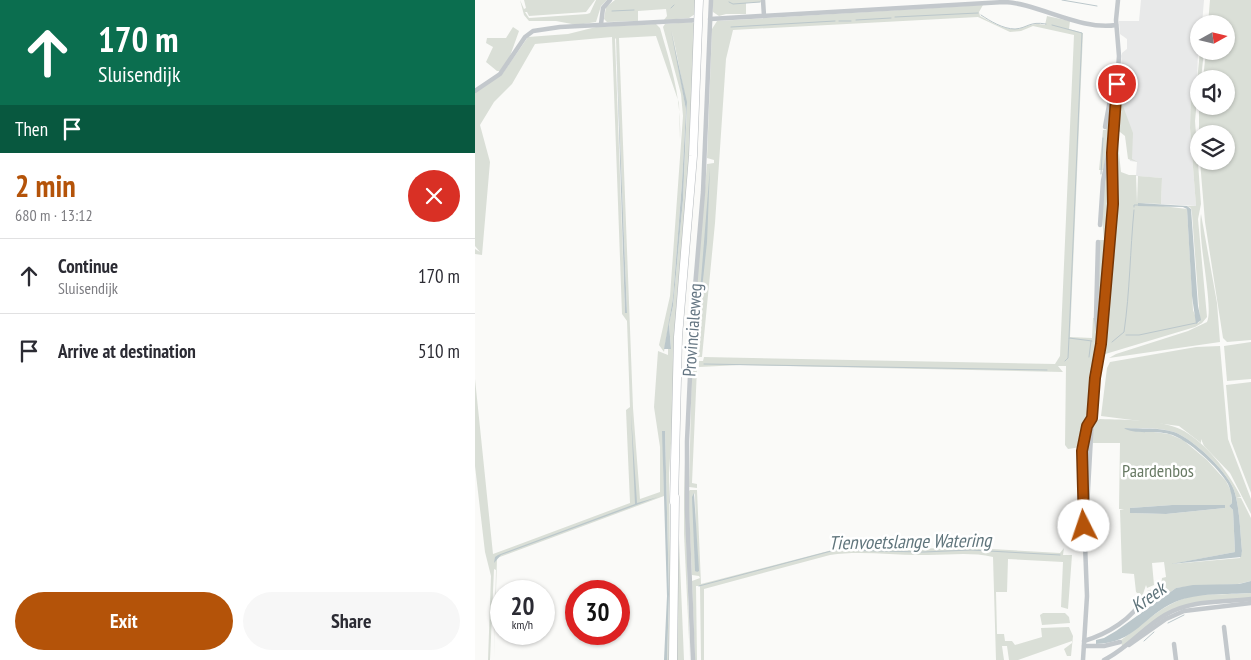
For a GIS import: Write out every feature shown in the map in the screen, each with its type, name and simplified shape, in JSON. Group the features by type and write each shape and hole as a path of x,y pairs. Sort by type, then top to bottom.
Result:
{"main road":[{"name":"Provincialeweg","path":"673,660 674,502 680,319 693,156 699,0"}],"street":[{"path":"601,24 603,8 610,0"},
{"name":"Provincialeweg","path":"693,660 687,517 687,440 693,311 704,184 711,0"},
{"path":"763,0 764,16"},
{"path":"1085,535 1095,378 1101,344 1113,204 1113,137 1119,50 1116,25 1118,0"},
{"path":"710,19 1003,2 1018,4 1069,19 1116,25"},
{"path":"475,91 500,74 529,33 548,28 699,20"},
{"path":"1105,127 1112,93 1117,84"},
{"path":"1101,225 1103,179 1109,146 1113,137"},
{"path":"1098,242 1096,314 1101,344"},
{"path":"1083,660 1087,596 1081,491 1082,451 1087,426 1092,418"},
{"path":"1084,643 1120,623 1138,608 1145,597"},
{"path":"1123,647 1154,622 1185,606 1251,599"},
{"path":"1104,660 1166,619 1187,610 1251,603"},
{"path":"1224,627 1228,660"},
{"path":"1090,639 1091,646"},
{"path":"1084,643 1091,646 1120,642"},
{"path":"1174,644 1176,660"}],"shaded area":[{"path":"1141,0 1204,0 1203,15 1190,15 1190,60 1198,60 1197,70 1190,70 1190,170 1193,170 1196,206 1161,204 1162,178 1136,176 1137,162 1130,161 1125,135 1116,128 1122,53 1127,49 1127,39 1120,34 1119,21 1139,21"},
{"path":"671,31 687,102 683,200 673,306 669,324 671,349 664,349 673,298 686,110"},
{"path":"616,38 627,313 625,313"},
{"path":"710,167 707,242 695,355"},
{"path":"1138,203 1187,206 1191,209 1198,306 1201,320 1196,324 1192,296 1187,209 1183,207 1138,206"},
{"path":"631,414 637,503 658,497 501,555 494,563 495,557 498,555 635,504"},
{"path":"1124,428 1168,430 1190,441 1209,456 1230,482 1234,490 1239,512 1241,557 1171,564 1235,552 1233,510 1229,506 1232,503 1230,489 1224,478 1211,463 1185,441 1169,434 1133,431"},
{"path":"662,431 665,431 669,594 667,660 664,660 667,596"},
{"path":"694,493 699,571 697,572 695,571 692,497"},
{"path":"1172,505 1225,505 1225,508 1166,514 1130,513 1130,508"},
{"path":"1251,581 1251,593 1203,595 1184,599 1164,608 1130,634 1120,639 1096,644 1096,640 1116,631 1176,588 1193,585 1239,584"}],"green space":[{"path":"520,0 524,9 526,8 524,0 595,0 586,12 529,16 525,12 529,18 587,14 590,13 596,0 607,0 601,6 596,22 577,25 556,21 529,21 524,15"},
{"path":"615,0 696,0 695,14 689,18 664,20 667,16 666,9 638,11 638,21 607,22 604,19 606,7"},
{"path":"713,0 761,0 762,2 746,3 746,14 719,16 713,12"},
{"path":"1210,0 1251,0 1251,340 1227,342 1223,338 1205,222 1201,170 1235,170 1235,125 1199,125 1199,115 1235,115 1235,70 1204,70 1205,60 1235,60 1235,15 1209,15"},
{"path":"983,5 979,12 980,16 1005,28 1022,28 1035,24 1045,25 1047,16 1070,21 1069,29 1083,33 1070,337 1092,338 1093,318 1095,318 1099,347 1089,418 1081,447 1068,449 1065,445 1066,366 1058,366 1063,372 740,365 699,367 699,361 703,361 704,357 1055,364 1060,356 1074,35 1033,26 1021,31 1010,32 978,17 733,30 726,59 715,223 702,357 693,357 696,292 707,164 714,163 714,160 707,158 712,29 717,21"},
{"path":"692,22 695,24 692,131 669,473 671,660 667,660 669,594 665,431 663,431 664,496 497,558 496,580 496,570 494,569 494,580 491,580 485,552 475,466 475,379 493,554 630,503 626,410 630,407 627,321 622,314 612,37 535,44 512,84 494,102 480,125 490,162 482,255 475,254 475,249 480,252 475,246 475,92 503,73 528,37 568,34 596,27 656,24 660,28 672,69 678,100 656,36 619,38 633,408 640,499 660,492 660,447 654,407 658,351 668,355 668,349 671,349 669,323 673,306 683,200 687,106 672,31 686,110 673,298 664,352 659,345 670,296 683,116 681,94 663,27 665,24","holes":["616,38 627,312 625,313 615,39"]},
{"path":"513,27 519,31 509,59 500,71 497,71 486,62 493,47 486,43 487,38 506,38"},
{"path":"1199,60 1203,60 1202,70 1198,70"},
{"path":"1115,89 1111,135 1103,170 1099,170 1103,130 1106,130 1107,117"},
{"path":"1118,98 1120,98 1133,133 1132,159 1138,162 1128,159 1125,136 1115,128"},
{"path":"1190,115 1196,115 1195,125 1190,125"},
{"path":"1111,143 1111,202 1100,337 1098,324 1099,240 1104,240 1102,217 1104,180"},
{"path":"1114,145 1118,145 1121,172 1136,175 1137,203 1138,176 1162,178 1161,204 1138,203 1187,209 1193,310 1198,323 1200,321 1192,214 1191,208 1187,206 1196,206 1193,170 1199,170 1201,204 1198,219 1207,317 1195,327 1102,355"},
{"path":"1201,214 1217,303 1220,342 1109,358 1116,354 1188,331 1207,322 1209,314 1201,239"},
{"path":"1251,342 1251,379 1227,381 1224,346"},
{"path":"1220,346 1228,439 1251,499 1251,514 1230,473 1204,446 1201,439 1201,443 1179,426 1101,416 1107,368 1110,362 1196,347"},
{"path":"692,361 696,361 697,368 692,483 697,484 697,488 689,487"},
{"path":"1251,382 1251,493 1231,441 1226,385"},
{"name":"Paardenbos","path":"1100,419 1161,423 1180,429 1198,441 1215,458 1230,478 1241,497 1236,498 1241,498 1251,518 1251,581 1238,584 1176,588 1158,601 1146,598 1147,591 1161,586 1162,578 1166,577 1164,562 1152,563 1154,585 1147,588 1146,585 1142,597 1136,592 1134,574 1122,573 1120,510 1124,509 1119,509 1120,443 1093,443 1093,423","holes":["1124,428 1162,429 1174,432 1199,448 1209,456 1230,482 1236,498 1242,551 1240,558 1172,564 1235,552 1233,510 1229,506 1232,503 1231,491 1226,481 1207,460 1183,440 1169,434","1172,505 1225,505 1225,508 1166,514 1131,513 1130,508"]},
{"path":"684,462 690,660 684,534"},
{"path":"690,490 697,490 701,584 836,549 974,548 1060,553 1064,548 1063,555 1072,555 1068,609 1061,607 1063,562 1008,559 1007,592 996,592 997,634 1004,634 1005,641 1012,641 1015,645 1042,637 1041,628 1069,627 1073,636 1071,656 1067,656 1064,649 1072,641 1018,660 1009,660 1007,646 1002,646 1004,660 996,660 993,557 969,554 854,553 830,555 704,589 704,660 701,660 700,586 696,586 697,660 695,660 692,581 700,578 699,576 692,575 688,492","holes":["694,493 697,572 695,570"]},
{"path":"678,521 684,660 676,660"},
{"path":"1251,593 1251,598 1181,606 1122,647 1121,640 1173,603 1200,595"},
{"path":"490,604 491,645 490,660 488,660"},
{"path":"1043,613 1065,613 1069,617 1070,623 1042,625 1040,615"}],"waterway":[{"path":"1062,0 1097,6"},
{"path":"729,2 733,4 760,2"},
{"path":"671,8 674,5"},
{"path":"612,11 634,10"},
{"path":"895,17 978,13"},
{"path":"981,15 1010,29 1036,23 1046,24"},
{"path":"856,20 891,18"},
{"path":"731,27 835,21"},
{"path":"839,21 851,21"},
{"path":"1052,25 1082,33 1069,338"},
{"path":"1101,174 1103,138"},
{"path":"1134,207 1134,205 1139,205"},
{"path":"1112,342 1124,332 1134,210"},
{"path":"1126,335 1139,335 1196,323"},
{"path":"1065,361 1068,358 1069,338 1092,341"},
{"path":"1089,357 1091,341"},
{"path":"704,364 1047,370"},
{"name":"Tienvoetslange Watering","path":"699,586 835,550 923,552 971,550 1060,555"},
{"path":"1168,623 1184,615"},
{"path":"1144,641 1154,632"}],"route":[{"path":"1084,526 1081,485 1082,451 1087,426 1092,418 1095,378 1101,344 1113,204 1112,153 1117,84"}],"water label":[{"name":"Kreek","path":"1148,597"}]}
